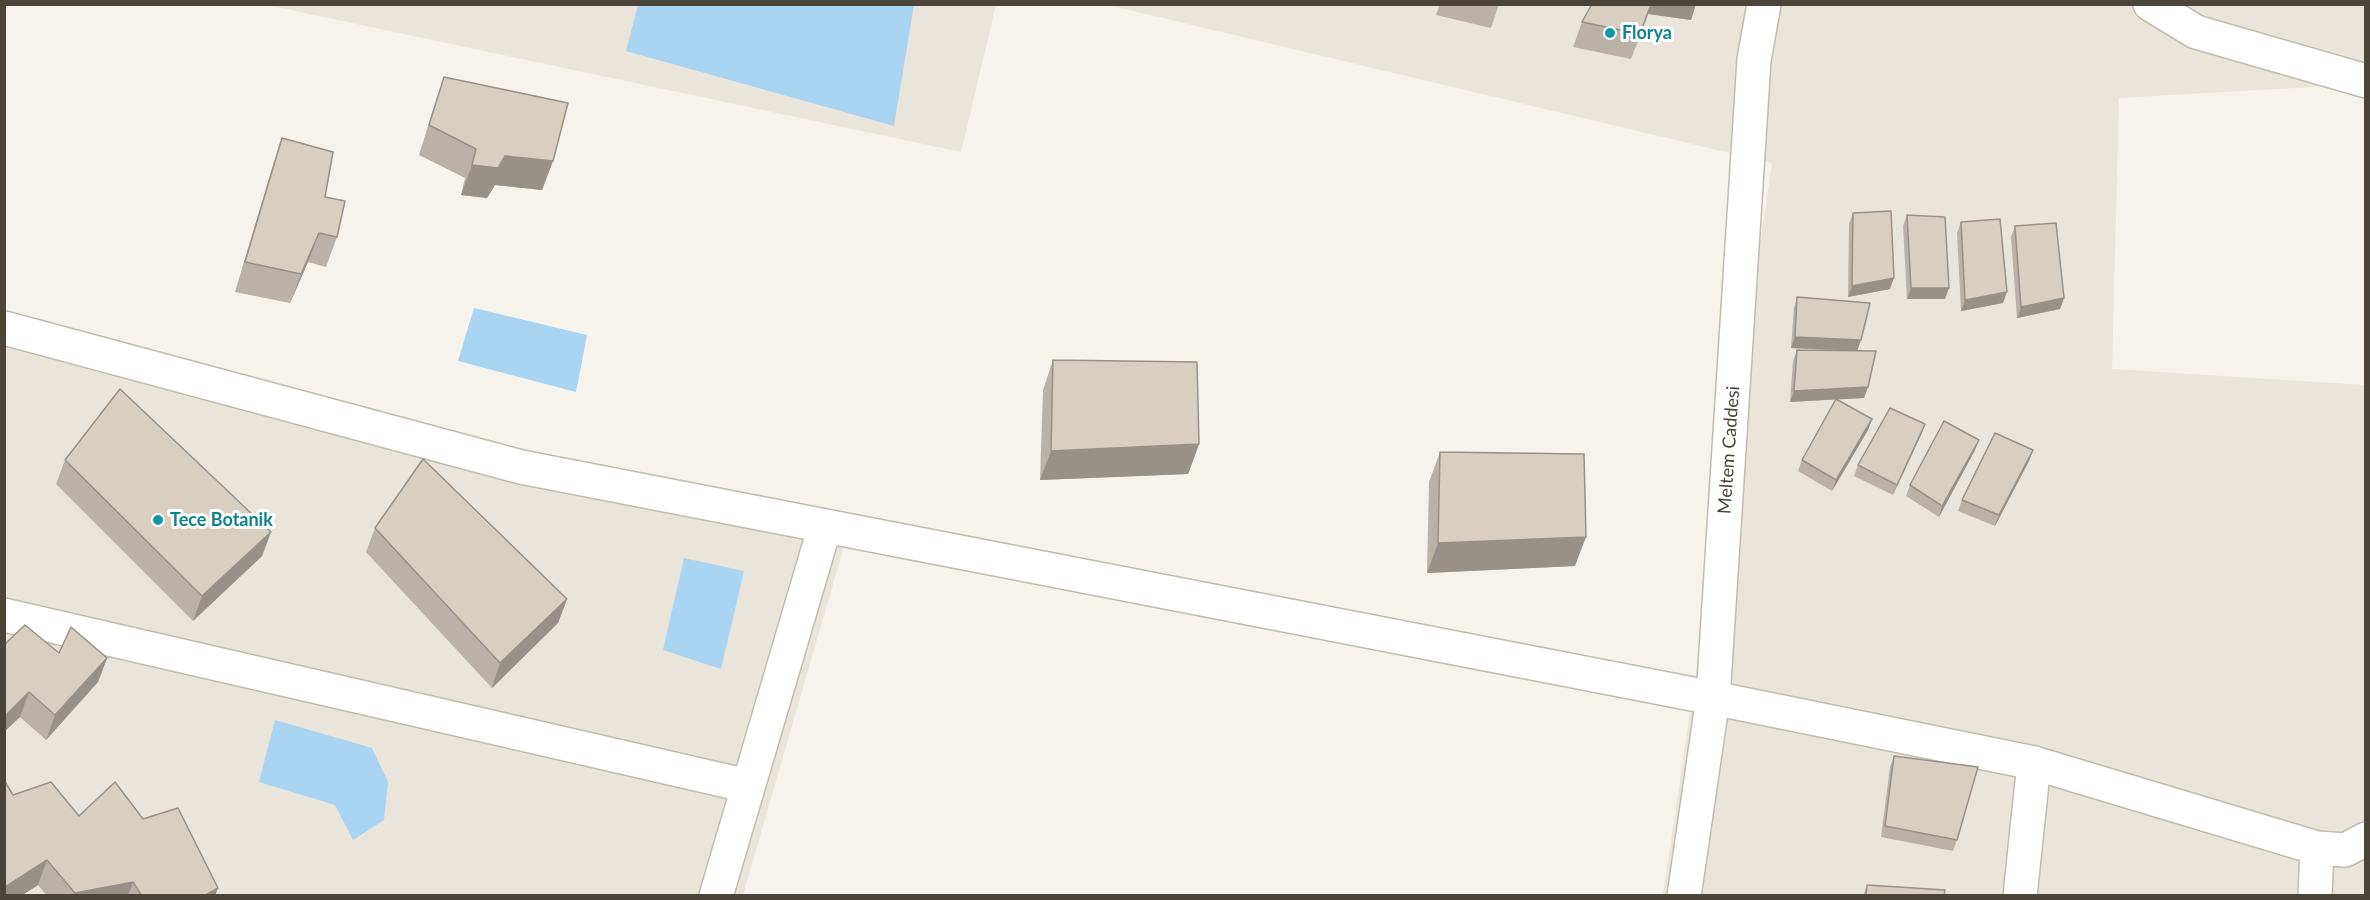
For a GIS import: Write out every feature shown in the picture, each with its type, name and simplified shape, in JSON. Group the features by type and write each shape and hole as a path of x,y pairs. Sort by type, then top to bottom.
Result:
{"street":[{"name":"Meltem Caddesi","path":"1684,896 1713,698 1754,60 1764,4"},
{"path":"2150,4 2186,15 2196,32 2366,81"},
{"path":"4,328 521,467 1713,698 2034,764 2317,848 2345,850 2366,839"},
{"path":"716,896 825,526"},
{"path":"4,615 748,786"},
{"path":"2020,896 2034,764"},
{"path":"2315,896 2317,848"}],"shaded area":[{"path":"267,5 996,5 961,152"},
{"path":"1108,5 2365,5 2365,84 2119,98 2112,369 2365,385 2365,895 1663,895 1772,163"},
{"path":"5,343 849,529 743,895 5,896"}],"water":[{"path":"638,5 914,5 894,126 626,51"},
{"path":"474,308 587,335 576,392 458,361"},
{"path":"684,558 744,571 721,669 663,650"},
{"path":"275,720 372,748 388,782 384,820 353,840 335,805 259,782"}],"building":[{"path":"1592,4 1651,4 1640,34 1582,22"},
{"path":"444,77 568,103 553,161 505,156 498,168 472,165 476,149 429,125"},
{"path":"282,138 333,152 325,197 345,201 337,237 319,233 301,274 245,262"},
{"path":"1891,211 1894,278 1852,286 1853,213"},
{"path":"1907,215 1945,217 1949,288 1911,288"},
{"path":"2000,219 2007,292 1965,300 1961,222"},
{"path":"2056,223 2064,298 2021,307 2015,226"},
{"path":"1797,297 1870,303 1861,340 1795,337"},
{"path":"1797,350 1876,351 1868,387 1794,391"},
{"path":"1053,360 1197,362 1199,444 1051,451"},
{"name":"Tece Botanik","path":"120,389 271,532 202,596 65,460"},
{"path":"1836,399 1872,419 1836,480 1802,460"},
{"path":"1890,408 1925,424 1897,485 1858,465"},
{"path":"1944,421 1979,440 1942,506 1910,485"},
{"path":"1995,433 2033,450 1999,515 1962,500"},
{"path":"1440,452 1584,454 1586,537 1438,543"},
{"path":"423,459 567,599 500,663 375,528"},
{"path":"25,625 59,653 71,627 107,658 55,715 29,692 4,717 4,645"},
{"path":"1894,756 1978,767 1957,840 1885,826"},
{"path":"4,780 13,795 51,782 79,816 115,782 143,819 178,808 218,888 204,896 142,896 133,882 75,893 47,860 5,887"},
{"path":"1867,885 1945,890 1944,896 1866,896"}],"place":[{"name":"Florya","path":"1610,33"},
{"name":"Tece Botanik","path":"158,520"}]}
